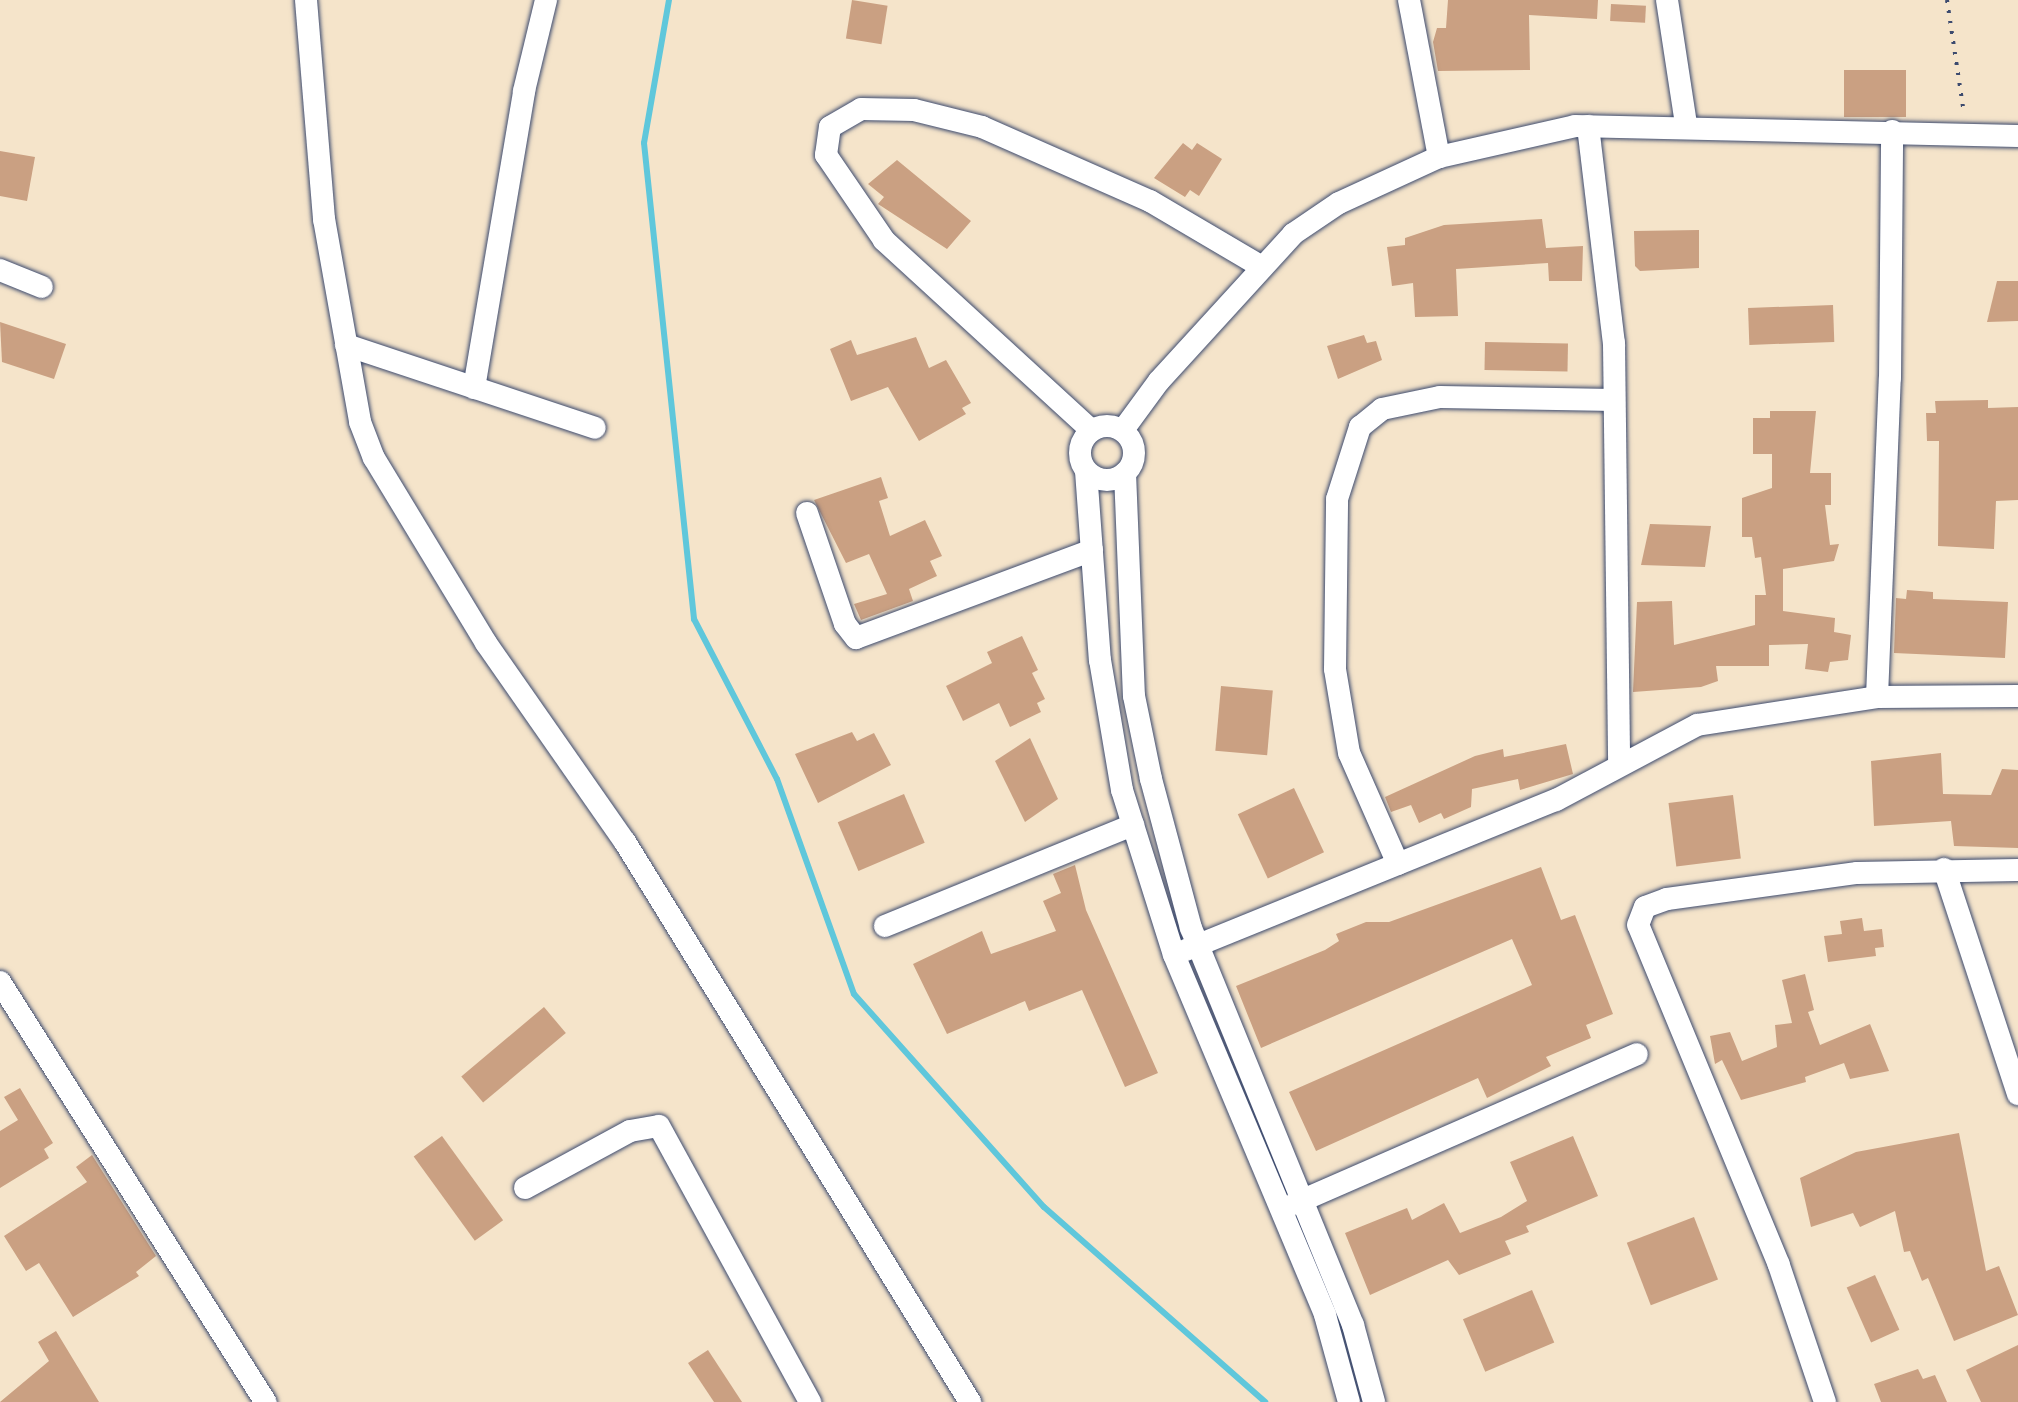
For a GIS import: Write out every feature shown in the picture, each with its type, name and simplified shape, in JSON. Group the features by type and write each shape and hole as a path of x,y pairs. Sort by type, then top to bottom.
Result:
{"street":[{"path":"306,0 324,219 346,346 374,458 486,643 626,842 970,1402"},
{"path":"474,388 524,91 546,0"},
{"path":"1409,0 1439,157"},
{"path":"1667,0 1686,124"},
{"path":"1262,268 1150,201 982,127 914,110 861,109 830,127 826,155 884,240 1091,430 1122,430 1293,234 1338,203 1439,157 1588,126 1686,124 2018,136"},
{"path":"1588,126 1614,343 1619,764"},
{"path":"1877,698 1891,360 1892,131"},
{"path":"0,270 42,287"},
{"path":"346,346 595,428"},
{"path":"1398,864 1349,753 1335,669 1337,499 1360,427 1382,409 1440,397 1614,400"},
{"path":"1091,430 1081,442 1100,660 1133,825 1174,955 1277,1212 1325,1316 1350,1402"},
{"path":"1122,430 1134,457 1125,473 1134,696 1199,944 1353,1324 1374,1402"},
{"path":"1086,472 1100,480 1125,473"},
{"path":"807,513 845,624 856,638 1092,550"},
{"path":"1174,955 1556,800 1697,725 1877,698 2018,696"},
{"path":"884,926 1133,825"},
{"path":"1944,869 2018,1094"},
{"path":"1825,1402 1779,1265 1638,925 1645,907 1667,899 1857,873 2018,870"},
{"path":"0,982 266,1402"},
{"path":"1277,1212 1637,1054"},
{"path":"525,1188 630,1131 658,1126 810,1402"}],"path":[{"path":"1948,0 1967,134"}],"building":[{"path":"852,0 888,6 881,44 846,39"},
{"path":"1448,0 1598,0 1597,19 1529,15 1530,70 1438,71 1433,42 1437,28 1446,28"},
{"path":"1611,4 1646,6 1645,23 1610,21"},
{"path":"1844,70 1906,70 1906,117 1844,117"},
{"path":"1183,143 1192,150 1197,143 1222,159 1199,196 1190,190 1185,197 1154,178"},
{"path":"0,151 35,157 27,201 0,196"},
{"path":"897,160 971,221 947,249 878,204 884,197 868,184"},
{"path":"1542,219 1546,248 1583,246 1582,281 1549,281 1548,263 1456,269 1458,316 1415,317 1413,283 1392,286 1387,247 1405,245 1405,238 1444,225"},
{"path":"1699,230 1699,268 1640,271 1635,266 1634,231"},
{"path":"1997,281 2018,281 2018,321 1987,322"},
{"path":"1833,305 1834,342 1749,345 1748,308"},
{"path":"0,322 66,344 54,379 2,362"},
{"path":"1364,335 1367,343 1376,341 1382,360 1338,379 1327,346"},
{"path":"916,337 929,368 946,360 971,403 962,408 966,414 919,441 888,387 851,401 830,349 851,340 857,355"},
{"path":"1485,342 1568,343 1567,371 1485,370"},
{"path":"1988,400 1988,408 2018,407 2018,500 1996,501 1994,549 1938,546 1939,441 1927,441 1926,413 1936,413 1935,401"},
{"path":"1770,411 1816,411 1810,473 1831,473 1831,505 1825,505 1830,545 1839,544 1834,561 1783,569 1783,611 1835,618 1834,632 1851,635 1848,660 1830,662 1828,672 1805,669 1808,644 1769,645 1769,666 1716,666 1718,681 1701,687 1633,692 1637,602 1672,601 1674,645 1755,625 1755,595 1766,595 1761,557 1755,558 1752,537 1742,537 1742,498 1772,488 1772,454 1753,454 1753,418 1770,418"},
{"path":"881,477 888,498 879,501 890,536 925,520 942,556 930,561 937,576 909,589 913,601 861,620 854,604 887,594 869,554 846,563 814,500"},
{"path":"1650,524 1711,526 1705,567 1641,565"},
{"path":"1907,590 1933,592 1933,599 2008,602 2005,658 1894,653 1896,598 1906,599"},
{"path":"1022,636 1038,670 1032,673 1045,699 1037,703 1041,712 1010,727 999,703 963,721 946,686 992,663 987,652"},
{"path":"1221,686 1273,691 1267,755 1215,751"},
{"path":"852,732 857,741 874,733 891,765 818,803 795,754"},
{"path":"1030,738 1058,799 1025,822 995,761"},
{"path":"1566,744 1573,774 1520,790 1518,779 1472,789 1471,807 1444,819 1441,813 1419,823 1411,805 1391,812 1385,797 1475,756 1503,749 1504,757"},
{"path":"1941,753 1943,794 1991,795 2002,769 2018,770 2018,848 1954,846 1951,821 1874,826 1871,761"},
{"path":"1294,788 1324,852 1268,879 1238,814"},
{"path":"904,794 925,843 858,871 838,822"},
{"path":"1733,795 1741,859 1676,866 1668,803"},
{"path":"1075,865 1086,910 1158,1073 1125,1087 1082,990 1029,1011 1025,1001 947,1034 913,964 982,931 991,954 1056,931 1043,901 1061,893 1053,874"},
{"path":"1541,867 1561,920 1575,915 1613,1014 1586,1025 1591,1038 1546,1057 1551,1066 1487,1098 1478,1078 1316,1151 1289,1092 1532,985 1512,939 1261,1048 1236,986 1325,950 1339,941 1336,934 1366,922 1389,922"},
{"path":"1862,918 1864,931 1882,929 1884,947 1875,948 1876,956 1828,962 1824,936 1842,934 1840,921"},
{"path":"1805,974 1814,1010 1808,1012 1820,1045 1870,1024 1889,1071 1850,1079 1844,1063 1805,1077 1806,1082 1741,1100 1722,1060 1715,1064 1710,1036 1730,1032 1742,1061 1777,1047 1775,1025 1792,1023 1782,980"},
{"path":"544,1007 566,1033 483,1102 461,1076"},
{"path":"20,1088 53,1143 44,1149 49,1158 0,1188 0,1131 18,1120 4,1097"},
{"path":"1959,1133 1986,1271 1999,1266 2018,1315 1954,1341 1928,1278 1922,1281 1910,1251 1904,1252 1895,1211 1860,1227 1853,1213 1811,1227 1800,1178 1856,1152"},
{"path":"442,1136 503,1220 475,1241 414,1157"},
{"path":"1573,1136 1598,1196 1526,1226 1529,1232 1505,1241 1511,1254 1459,1275 1448,1260 1370,1295 1345,1233 1407,1208 1412,1220 1444,1203 1460,1233 1501,1217 1527,1201 1510,1162"},
{"path":"92,1155 156,1256 136,1272 139,1276 73,1317 39,1263 26,1271 4,1236 87,1182 76,1167"},
{"path":"1694,1217 1718,1280 1651,1305 1627,1243"},
{"path":"1875,1275 1899,1330 1871,1342 1847,1288"},
{"path":"1532,1290 1554,1342 1485,1372 1463,1319"},
{"path":"56,1331 99,1402 0,1402 49,1361 38,1342"},
{"path":"2018,1345 2018,1402 1981,1402 1966,1370"},
{"path":"708,1350 742,1402 714,1402 688,1363"},
{"path":"1918,1369 1923,1379 1935,1375 1947,1402 1881,1402 1874,1384"}],"waterway":[{"path":"669,0 644,143 694,619 777,779 854,994 1044,1207 1265,1402"}]}
